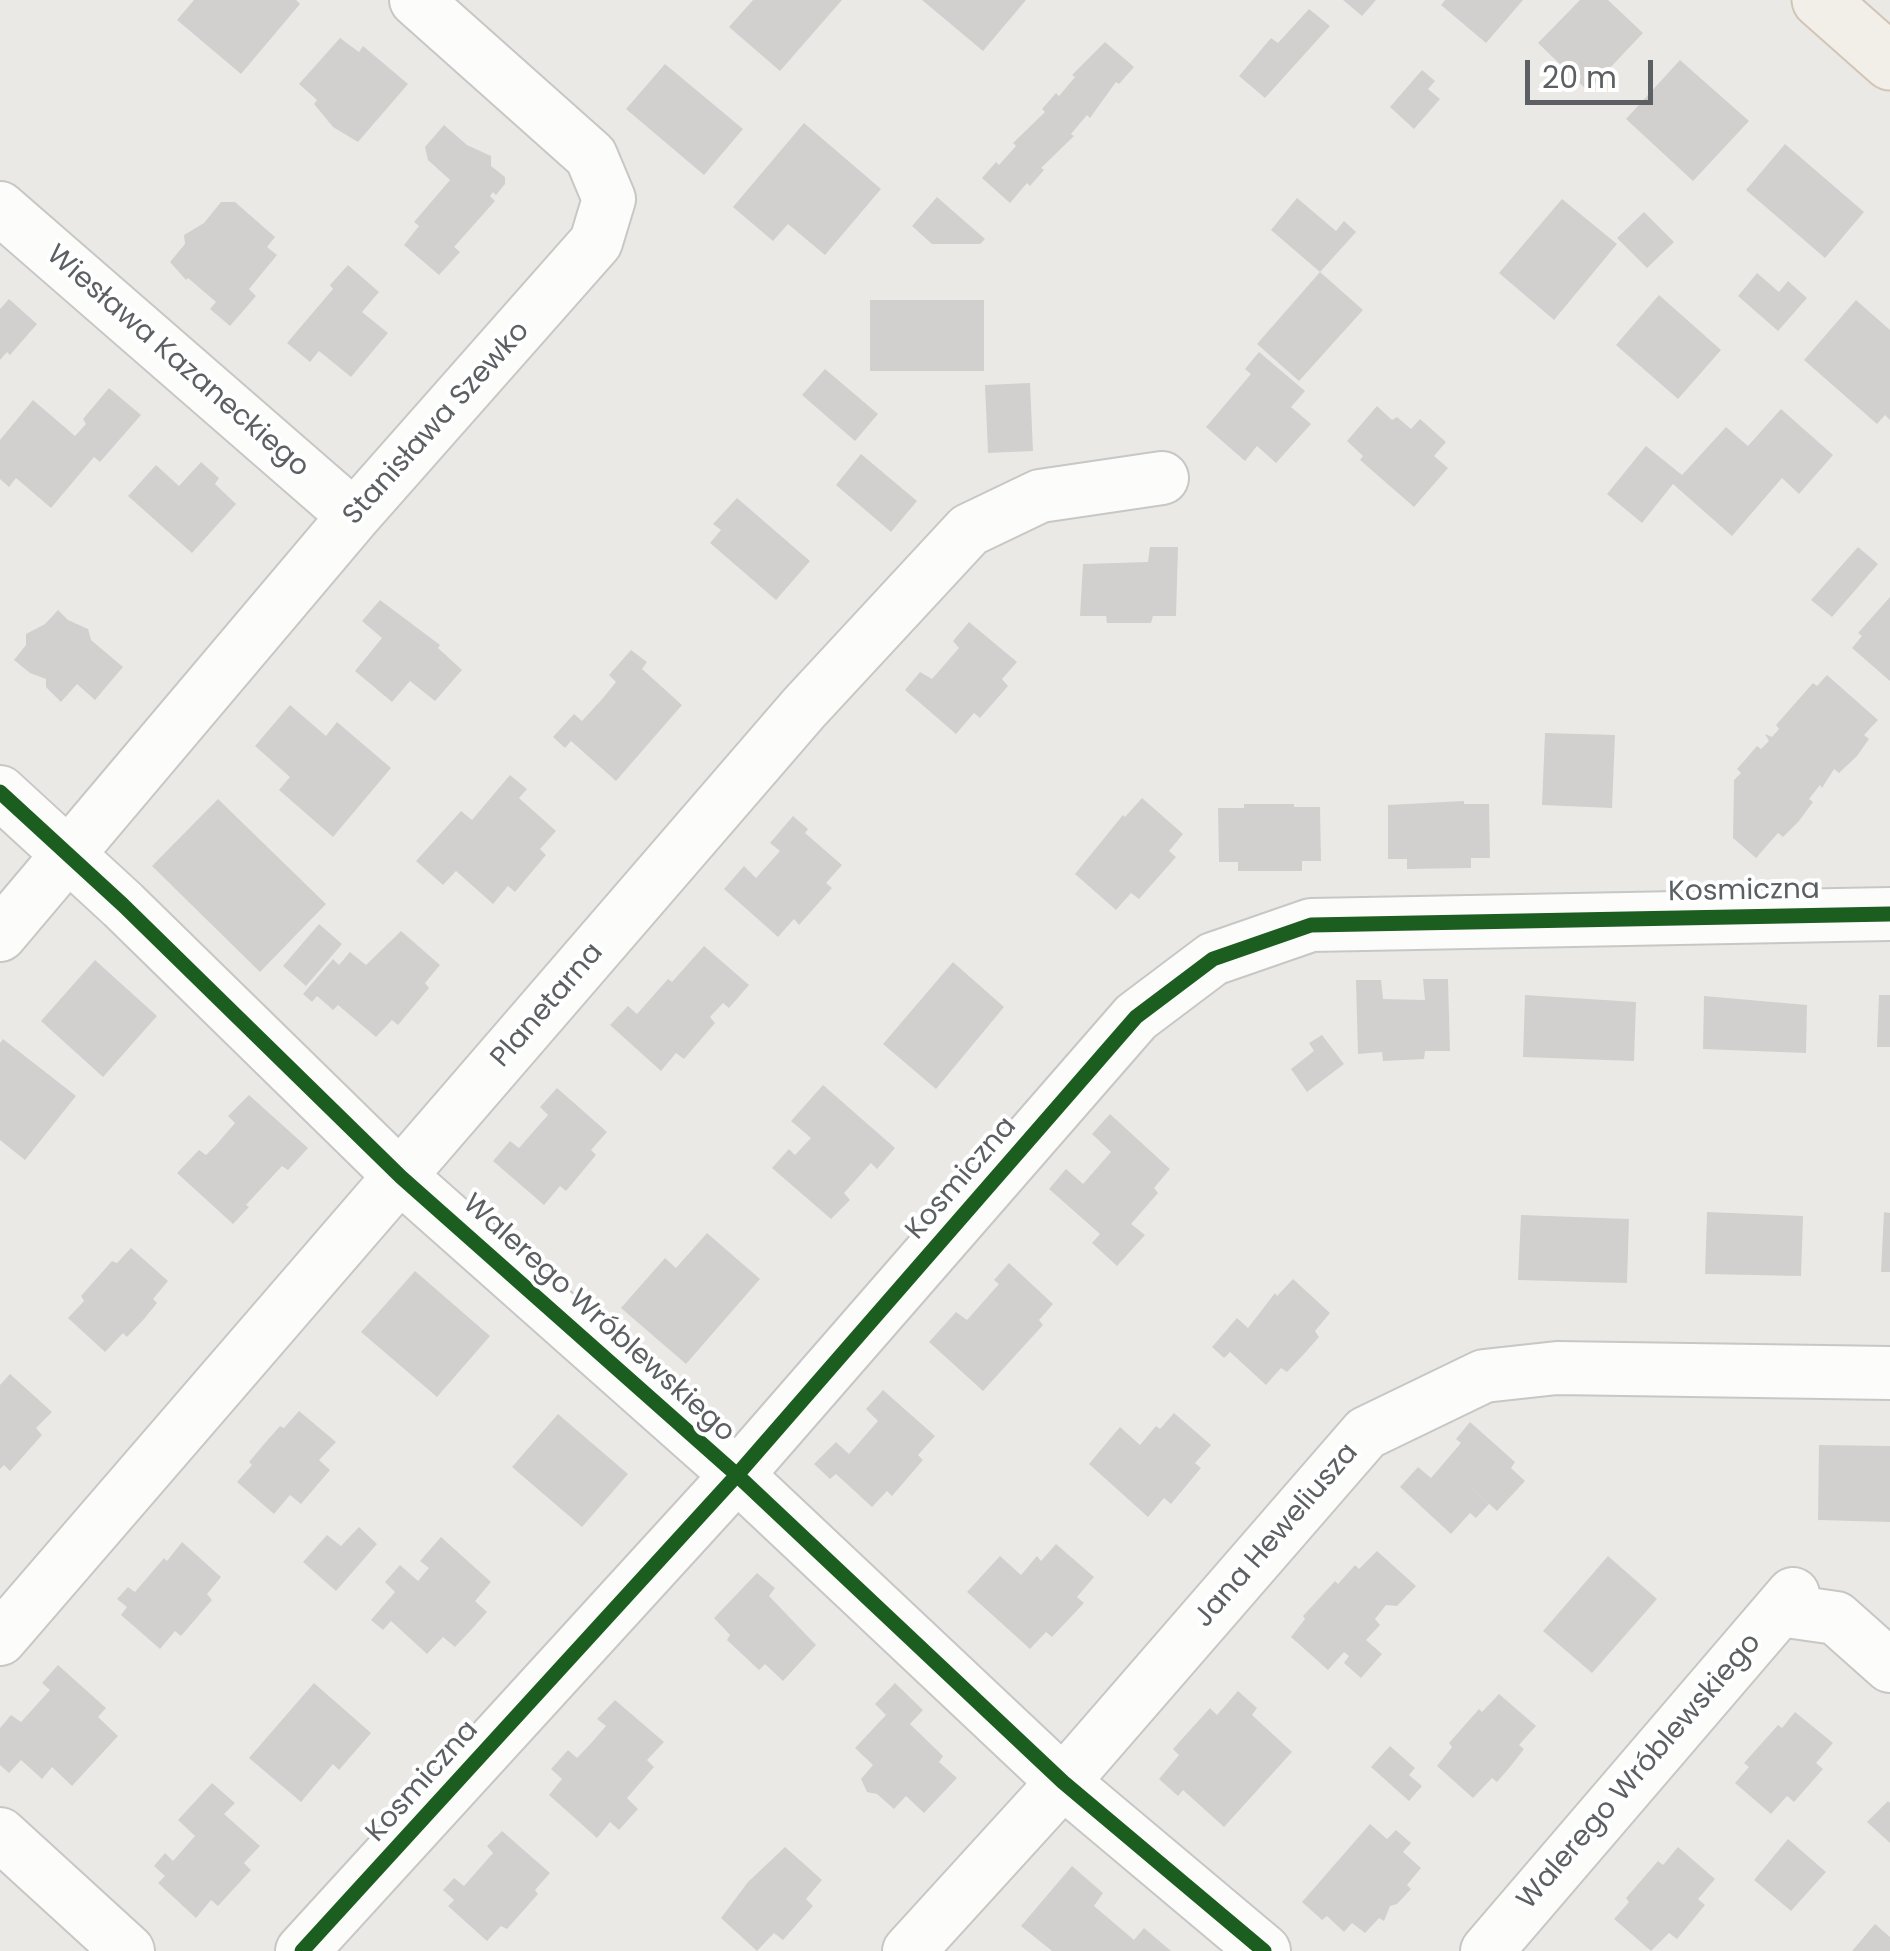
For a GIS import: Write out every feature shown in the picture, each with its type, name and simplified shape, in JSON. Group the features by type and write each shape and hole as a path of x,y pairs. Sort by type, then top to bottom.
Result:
{"main road":[{"path":"1820,0 1890,62"}],"street":[{"name":"Stanisława Szewko","path":"0,935 354,516 596,242 608,198 591,156 416,0"},
{"name":"Wiesława Kazaneckiego","path":"0,208 354,516"},
{"name":"Planetarna","path":"0,1638 804,708 969,530 1040,496 1162,478"},
{"name":"Walerego Wróblewskiego","path":"0,792 124,905 401,1177 737,1475 1064,1782 1264,1951"},
{"name":"Kosmiczna","path":"302,1951 737,1475 1136,1017 1213,959 1311,925 1890,914"},
{"name":"Jana Heweliusza","path":"909,1951 1064,1782 1366,1434 1484,1376 1557,1368 1890,1374"},
{"name":"Walerego Wróblewskiego","path":"1486,1951 1787,1602 1836,1618 1890,1666"},
{"path":"0,1834 128,1951"}],"building":[{"path":"194,0 296,0 300,4 241,74 177,20"},
{"path":"753,0 842,0 780,71 729,27"},
{"path":"922,0 1026,0 983,51"},
{"path":"1343,0 1376,0 1362,16"},
{"path":"1445,0 1523,0 1486,43 1441,5"},
{"path":"1580,0 1608,0 1643,33 1588,91 1538,43"},
{"path":"1309,9 1330,26 1265,98 1239,76 1271,38 1278,43"},
{"path":"340,38 359,52 363,46 408,84 358,142 333,127 314,104 317,100 299,84"},
{"path":"1105,42 1134,67 1119,84 1116,82 1090,118 1087,115 1071,134 1074,136 1041,168 1044,170 1030,186 1027,183 1010,203 982,178 996,162 999,165 1016,146 1013,143 1045,112 1042,109 1056,93 1059,96 1075,77 1072,75"},
{"path":"1680,60 1749,121 1693,181 1626,119"},
{"path":"665,64 743,129 704,175 626,109"},
{"path":"1422,70 1435,81 1428,89 1440,99 1414,129 1390,107"},
{"path":"804,123 881,189 825,255 788,224 773,241 733,207"},
{"path":"444,125 467,145 491,156 491,166 505,177 505,184 490,196 495,201 454,247 460,252 439,275 404,245 419,226 414,222 450,180 428,160 425,147"},
{"path":"1785,144 1864,212 1825,258 1746,190"},
{"path":"937,197 985,239 980,244 932,244 912,226"},
{"path":"1297,198 1336,231 1344,221 1356,232 1320,272 1271,230"},
{"path":"1562,199 1617,244 1554,320 1499,273"},
{"path":"221,202 235,202 275,237 267,247 277,255 249,289 256,296 230,326 210,309 216,302 186,280 170,262 185,244 184,235 204,223"},
{"path":"1644,212 1674,242 1647,268 1617,238"},
{"path":"348,265 379,292 362,312 388,333 351,377 319,351 310,362 287,343"},
{"path":"1320,272 1363,310 1299,381 1257,344"},
{"path":"1757,273 1779,292 1788,281 1807,298 1778,331 1738,296"},
{"path":"1659,295 1721,350 1678,399 1616,345"},
{"path":"9,299 37,324 10,355 7,352 0,360 0,309"},
{"path":"870,300 984,300 984,371 870,371"},
{"path":"1856,300 1890,330 1890,420 1885,415 1877,424 1804,360"},
{"path":"1259,352 1305,391 1291,407 1311,424 1276,463 1257,446 1245,461 1206,427 1251,374 1245,369"},
{"path":"825,369 878,414 855,441 802,395"},
{"path":"1030,383 1033,451 988,453 985,385"},
{"path":"109,388 141,415 100,462 94,457 51,508 16,478 9,487 0,479 0,440 33,400 75,436 86,424 83,419"},
{"path":"1377,406 1392,420 1397,417 1411,429 1420,419 1446,442 1434,456 1448,468 1414,507 1360,460 1363,456 1347,441"},
{"path":"1781,409 1833,455 1799,494 1782,478 1732,536 1673,484 1642,523 1607,494 1646,446 1682,475 1726,427 1748,446"},
{"path":"861,454 917,501 891,532 836,485"},
{"path":"201,462 219,478 215,484 236,504 192,553 128,496 156,465 179,486"},
{"path":"737,498 810,561 776,600 710,543 721,530 713,524"},
{"path":"1150,547 1178,547 1176,616 1153,616 1151,623 1107,623 1106,616 1080,616 1083,564 1148,562"},
{"path":"1858,547 1878,564 1832,617 1811,600"},
{"path":"1890,597 1890,681 1852,648 1862,636 1858,633"},
{"path":"380,600 440,645 438,648 462,670 435,701 410,681 392,702 355,671 382,638 362,621"},
{"path":"58,610 68,620 88,629 91,640 123,667 95,700 77,684 61,702 46,687 46,679 30,673 14,660 26,645 26,634 45,624"},
{"path":"969,622 1017,662 1002,679 1008,686 980,718 974,713 956,734 905,690 920,672 932,679 959,648 953,641"},
{"path":"631,650 647,662 642,669 682,705 616,781 571,741 565,748 553,737 574,714 582,721 603,698 616,682 609,675"},
{"path":"1827,675 1878,720 1864,735 1869,739 1857,756 1839,773 1834,769 1809,799 1813,802 1799,821 1783,837 1778,833 1756,858 1733,838 1734,780 1741,773 1737,769 1757,746 1761,749 1769,741 1765,734 1772,737 1779,729 1776,725 1813,683 1817,686"},
{"path":"290,705 326,736 337,722 391,768 333,837 279,790 290,777 255,746"},
{"path":"1545,733 1615,735 1612,808 1542,805"},
{"path":"510,775 527,789 519,798 556,831 540,849 546,855 515,892 508,886 493,904 456,871 443,885 416,861 461,811 472,820"},
{"path":"1142,798 1183,834 1169,851 1176,857 1139,899 1131,893 1116,910 1075,874 1123,815"},
{"path":"218,799 326,904 260,972 152,866"},
{"path":"1464,801 1489,804 1490,858 1471,858 1471,868 1407,869 1407,859 1388,859 1388,805"},
{"path":"1244,804 1320,807 1321,861 1302,861 1302,871 1238,871 1238,862 1219,862 1218,808 1244,808"},
{"path":"793,816 808,829 805,833 842,865 826,883 832,888 799,925 794,919 778,937 724,889 744,866 756,878 780,851 770,843"},
{"path":"319,924 342,944 306,986 283,966"},
{"path":"401,931 440,965 425,983 429,988 398,1025 392,1020 376,1037 338,1005 333,1010 317,996 312,1002 303,994 333,959 339,965 350,952 366,965"},
{"path":"704,946 749,985 729,1008 723,1003 710,1017 715,1023 684,1059 676,1053 661,1071 610,1025 628,1006 637,1014"},
{"path":"95,960 157,1016 103,1077 41,1021"},
{"path":"953,962 1004,1007 936,1089 883,1044"},
{"path":"1423,979 1448,979 1450,1051 1425,1051 1424,1059 1383,1061 1382,1052 1358,1054 1356,980 1381,980 1383,999 1425,1000"},
{"path":"1525,995 1636,1002 1634,1061 1523,1057"},
{"path":"1879,995 1890,995 1890,1047 1877,1047"},
{"path":"1704,996 1807,1005 1806,1053 1703,1049"},
{"path":"1322,1035 1344,1064 1307,1092 1291,1069 1314,1051 1309,1043"},
{"path":"3,1039 76,1096 25,1160 0,1140"},
{"path":"823,1085 895,1148 877,1169 871,1163 844,1193 850,1200 831,1219 772,1168 789,1149 795,1155 811,1138 791,1121"},
{"path":"557,1088 607,1132 591,1150 596,1155 566,1191 560,1186 544,1205 493,1161 510,1141 519,1148 548,1115 540,1107"},
{"path":"249,1095 308,1148 288,1170 282,1166 233,1224 177,1173 199,1150 206,1155 216,1145 235,1123 228,1116"},
{"path":"1110,1114 1170,1169 1154,1188 1158,1193 1131,1224 1145,1235 1117,1266 1092,1243 1100,1234 1049,1189 1066,1169 1083,1184 1111,1152 1092,1134"},
{"path":"1707,1212 1803,1216 1801,1276 1705,1274"},
{"path":"1884,1212 1890,1213 1890,1272 1881,1272"},
{"path":"1521,1215 1629,1219 1627,1283 1518,1280"},
{"path":"707,1233 760,1279 686,1364 621,1308 665,1258 676,1268"},
{"path":"131,1248 168,1281 153,1299 157,1303 144,1319 105,1352 68,1318 84,1301 81,1296 112,1261 117,1263"},
{"path":"1009,1263 1053,1304 1039,1320 1043,1325 983,1391 929,1342 956,1312 967,1320 999,1284 994,1280"},
{"path":"415,1271 490,1336 437,1397 361,1332"},
{"path":"1293,1279 1330,1313 1315,1331 1319,1337 1304,1354 1287,1372 1281,1368 1266,1385 1230,1352 1224,1358 1212,1347 1237,1318 1248,1328 1275,1293 1277,1296"},
{"path":"10,1374 52,1412 36,1428 42,1435 10,1471 4,1465 0,1469 0,1385"},
{"path":"883,1390 935,1436 918,1455 923,1460 892,1496 887,1491 872,1507 836,1474 830,1479 814,1464 836,1442 849,1454 878,1421 866,1409"},
{"path":"299,1411 336,1442 319,1460 330,1470 301,1504 290,1495 274,1514 237,1482 265,1443"},
{"path":"1174,1413 1211,1445 1195,1463 1201,1468 1171,1504 1164,1498 1148,1517 1089,1464 1120,1427 1140,1445"},
{"path":"558,1414 628,1474 582,1527 512,1467"},
{"path":"1470,1422 1515,1462 1511,1468 1525,1481 1497,1511 1464,1481 1489,1504 1476,1518 1470,1513 1451,1534 1400,1487 1418,1467 1431,1478 1461,1443 1456,1439"},
{"path":"1819,1445 1890,1446 1890,1522 1818,1520"},
{"path":"359,1527 377,1544 336,1591 303,1562 327,1535 341,1546"},
{"path":"441,1537 491,1582 475,1601 487,1612 471,1630 455,1647 443,1637 427,1654 391,1621 383,1630 371,1620 395,1592 385,1582 400,1565 418,1581 429,1568 420,1561"},
{"path":"182,1542 221,1577 207,1594 212,1600 181,1636 175,1631 160,1649 121,1615 127,1607 117,1599 128,1587 135,1592"},
{"path":"1056,1544 1094,1577 1077,1597 1084,1603 1052,1637 1046,1632 1030,1649 967,1592 1000,1556 1021,1575 1037,1556 1041,1561"},
{"path":"1377,1551 1416,1586 1397,1606 1386,1605 1375,1619 1380,1625 1366,1640 1382,1654 1361,1678 1344,1663 1349,1656 1344,1652 1328,1670 1291,1637 1305,1619 1303,1616 1335,1581 1338,1584 1355,1565 1359,1569"},
{"path":"1608,1556 1657,1599 1592,1673 1543,1631"},
{"path":"757,1573 775,1588 769,1596 816,1645 783,1681 765,1664 759,1670 727,1640 730,1635 714,1618"},
{"path":"58,1665 106,1708 98,1717 118,1736 72,1786 52,1767 42,1779 21,1760 9,1773 0,1765 0,1728 11,1715 21,1722 50,1690 42,1683"},
{"path":"314,1683 371,1733 339,1770 333,1764 301,1802 249,1758"},
{"path":"895,1683 923,1710 910,1724 943,1756 939,1762 957,1778 924,1813 906,1796 894,1809 877,1794 867,1792 861,1779 873,1765 855,1748 886,1715 875,1704"},
{"path":"1238,1691 1257,1708 1252,1715 1292,1752 1224,1827 1183,1790 1178,1796 1159,1779 1179,1755 1173,1749 1210,1708 1217,1715"},
{"path":"1499,1694 1536,1726 1519,1745 1524,1749 1497,1782 1492,1778 1473,1798 1437,1766 1452,1747 1449,1743 1479,1709 1482,1712"},
{"path":"615,1700 664,1742 647,1760 654,1767 627,1798 638,1809 619,1830 610,1822 597,1838 549,1795 562,1779 551,1769 568,1750 577,1758 593,1741 606,1726 597,1719"},
{"path":"1795,1712 1833,1743 1816,1763 1823,1769 1794,1802 1787,1796 1771,1814 1735,1783 1749,1767 1744,1763"},
{"path":"1390,1746 1415,1768 1409,1775 1422,1786 1409,1801 1371,1767"},
{"path":"212,1783 235,1803 224,1814 260,1846 244,1863 251,1870 218,1906 211,1900 196,1918 158,1883 165,1876 154,1866 165,1853 173,1861 195,1836 178,1820"},
{"path":"1890,1803 1890,1843 1867,1822"},
{"path":"1370,1824 1387,1839 1396,1830 1411,1843 1403,1852 1421,1868 1407,1885 1411,1889 1390,1906 1384,1921 1379,1918 1365,1933 1352,1923 1344,1932 1327,1916 1322,1920 1302,1902"},
{"path":"502,1831 550,1873 535,1890 538,1894 507,1929 501,1926 487,1941 448,1906 454,1900 443,1890 454,1878 464,1886 493,1853 487,1846"},
{"path":"1788,1839 1826,1872 1791,1911 1754,1880"},
{"path":"785,1847 822,1880 806,1899 813,1906 783,1940 774,1933 757,1951 721,1918 748,1882"},
{"path":"1678,1847 1715,1879 1698,1899 1705,1905 1677,1939 1669,1933 1651,1951 1614,1919 1629,1902 1626,1898 1658,1861 1663,1865"},
{"path":"1072,1866 1103,1893 1094,1906 1134,1940 1144,1928 1171,1951 1052,1951 1021,1926"},
{"path":"1875,1924 1890,1937 1890,1951 1852,1951"}],"cycle path":[{"path":"0,792 123,905 401,1177 737,1475 1063,1782 1264,1951"},
{"path":"302,1951 737,1475 1136,1017 1213,959 1311,925 1890,914"}]}
